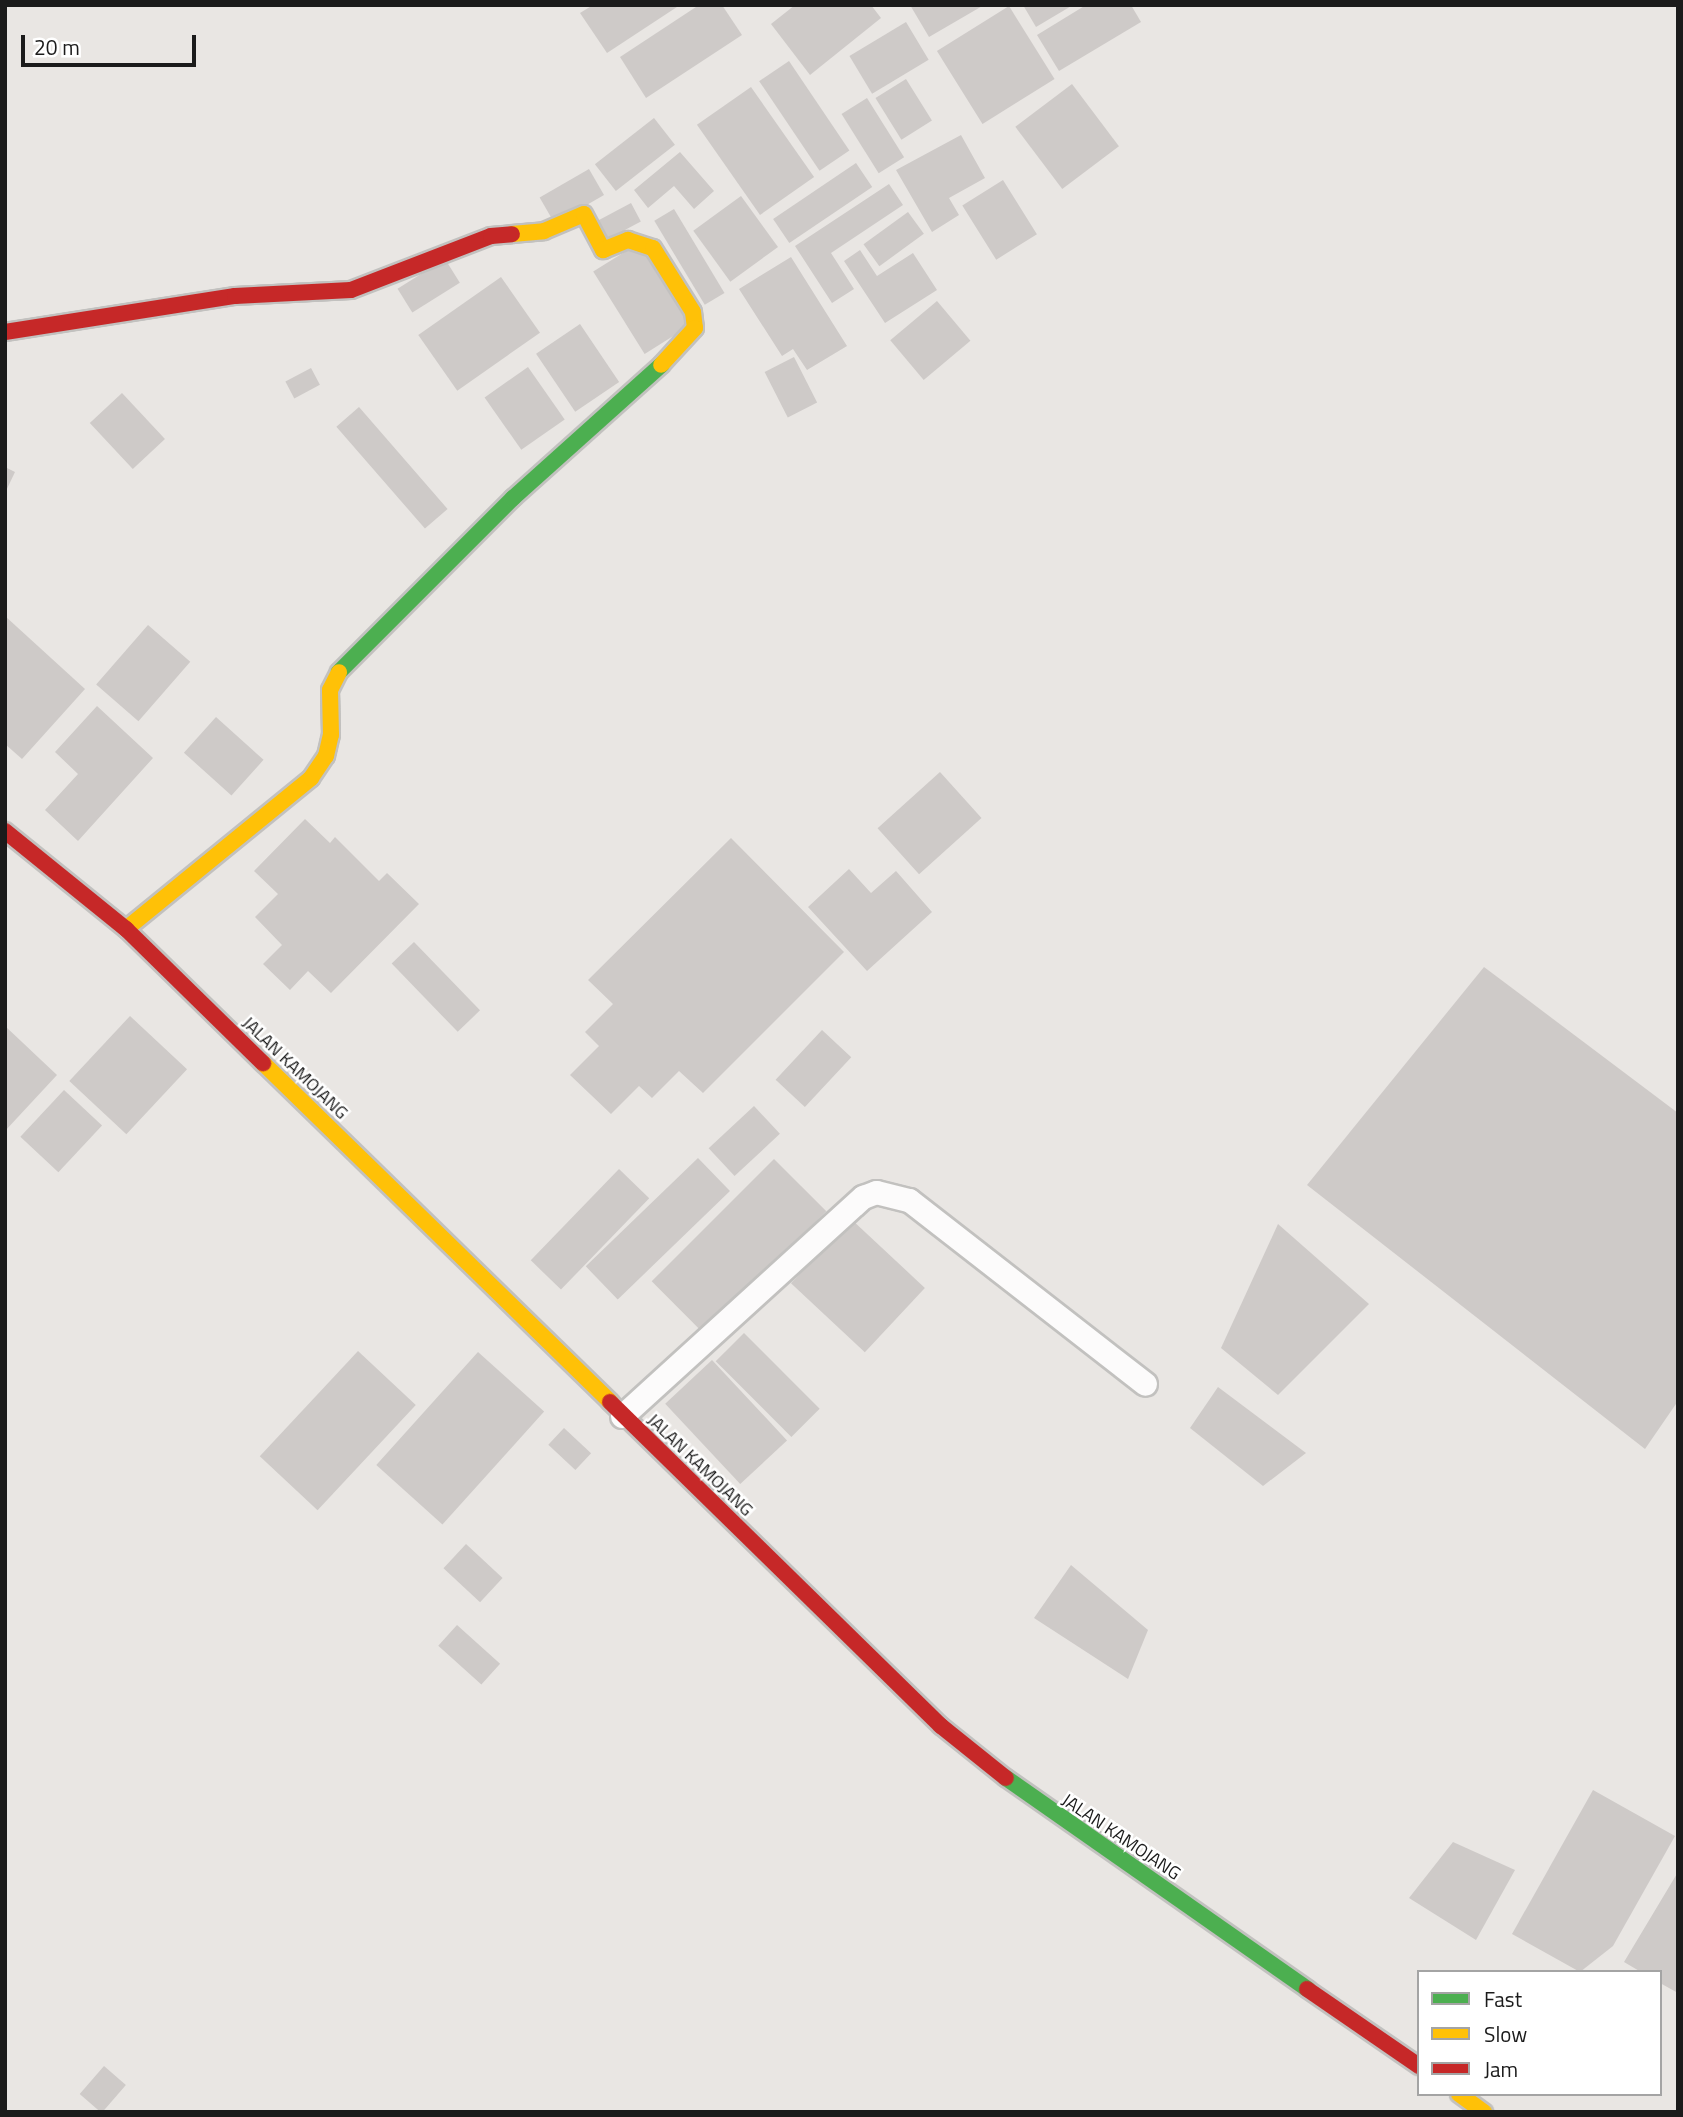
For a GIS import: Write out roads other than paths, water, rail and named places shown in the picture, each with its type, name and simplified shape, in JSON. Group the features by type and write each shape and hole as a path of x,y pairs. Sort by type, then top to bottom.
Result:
{"main road":[{"path":"5,332 235,296 351,290 491,236 544,232 584,214 603,250 628,240 653,248 693,312 695,328 688,340 513,498 334,677 330,690 331,735 326,756 311,778 126,929"},
{"name":"JALAN KAMOJANG","path":"5,831 126,929 941,1726 1040,1805 1417,2065"},
{"path":"1463,2096 1485,2112"}],"lane":[{"path":"622,1416 863,1197 876,1192 909,1200 1145,1384"}]}
